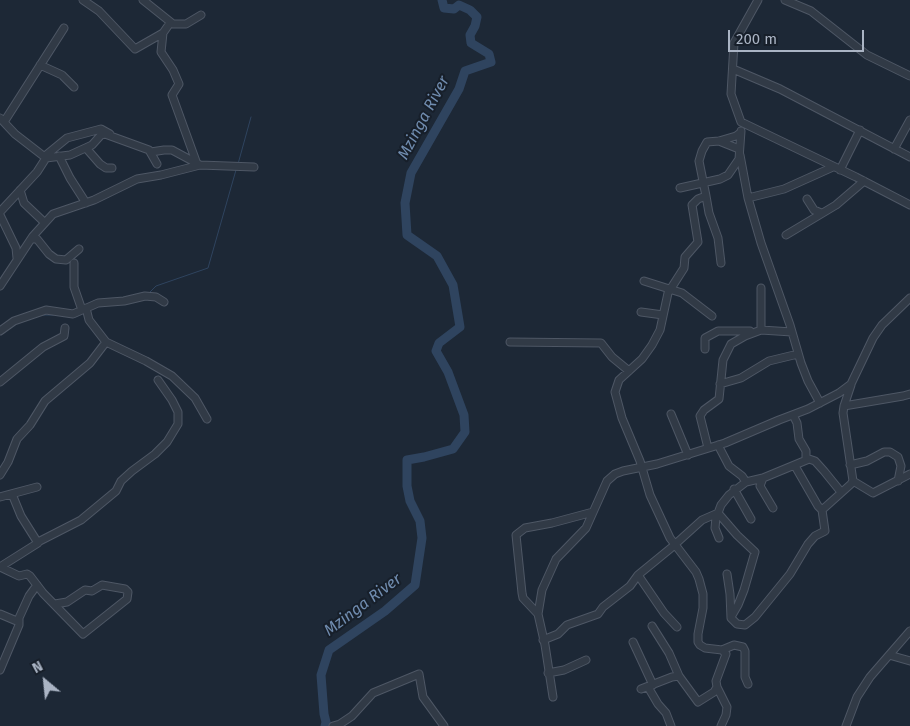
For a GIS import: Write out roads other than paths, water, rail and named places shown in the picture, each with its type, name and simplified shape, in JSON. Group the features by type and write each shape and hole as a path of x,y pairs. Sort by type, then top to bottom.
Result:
{"street":[{"path":"83,0 102,14 133,48 137,48 163,33 170,23"},
{"path":"143,0 170,23 177,25 186,24 201,15"},
{"path":"728,175 738,153 741,122 731,94 734,43 758,0"},
{"path":"785,0 810,11 867,55 910,76"},
{"path":"64,28 2,120 15,134 45,157 70,155 86,148 102,135 151,152 172,150 199,164"},
{"path":"160,50 163,33"},
{"path":"148,42 154,43 173,70 178,84 172,95 199,164"},
{"path":"40,65 62,75 74,87"},
{"path":"733,69 780,89 910,157"},
{"path":"894,149 910,120"},
{"path":"741,122 910,205"},
{"path":"17,258 16,248 0,214 42,167 45,157 67,138 100,129 112,137"},
{"path":"748,198 784,189 836,168 860,130"},
{"path":"721,263 718,238 709,213 699,161 707,142 719,141 740,133"},
{"path":"719,141 738,153 748,198 798,354 808,381 820,404"},
{"path":"86,148 100,164 106,168 112,168"},
{"path":"151,152 157,164"},
{"path":"59,156 86,203"},
{"path":"0,286 17,258 44,222 57,212 86,203 136,179 161,175 199,164 254,166"},
{"path":"680,188 724,178 728,175 735,174 744,177"},
{"path":"786,235 836,205 864,181"},
{"path":"20,190 24,203 44,222"},
{"path":"706,196 698,199 692,205 698,245 687,254 684,268 670,288 660,330 642,359 617,384 616,396 624,424 642,467 650,495 674,545 696,572 703,594 703,612 698,642 700,646 705,648 722,650 734,645 743,647 745,677 748,684"},
{"path":"807,199 814,210 821,213"},
{"path":"31,239 37,239 49,254 56,258 66,260 79,249"},
{"path":"74,263 74,290 88,320 106,342 146,360 172,376 195,398 207,419"},
{"path":"644,281 670,288 688,296 712,316"},
{"path":"760,331 761,288"},
{"path":"0,331 6,325 35,313 50,310 72,314 98,303 124,302 145,296 153,296 164,302"},
{"path":"910,298 888,319 873,338 851,384 843,413 853,481 873,493 910,474"},
{"path":"641,312 663,315"},
{"path":"0,382 43,347 64,336 65,328"},
{"path":"705,349 705,338 718,331 792,332"},
{"path":"708,448 700,416 704,410 719,399 723,360 728,348 735,340 760,331"},
{"path":"0,475 8,462 17,439 30,425 45,401 90,363 106,342"},
{"path":"510,342 601,343 612,357 629,371"},
{"path":"720,384 740,378 769,361 798,354"},
{"path":"0,567 38,542 81,520 116,491 121,482 132,471 156,454 167,442 178,424 178,412 158,380"},
{"path":"553,697 538,614 542,590 556,560 586,528 605,484 611,477 623,470 688,455 718,445 820,404 851,384"},
{"path":"844,406 910,394"},
{"path":"671,414 688,455"},
{"path":"793,415 797,423 799,439 806,451 806,460"},
{"path":"718,445 729,466 742,476 746,482"},
{"path":"850,465 884,452 890,452 898,457 901,466 898,481"},
{"path":"719,538 715,528 718,512 724,500 734,489 746,482 763,478 806,460 814,461 841,492"},
{"path":"727,574 731,618 736,624 741,626 754,618 790,574 808,544 825,531 822,510 794,466"},
{"path":"763,478 760,486 761,490 773,508"},
{"path":"822,510 853,481"},
{"path":"0,497 37,487"},
{"path":"734,489 751,519"},
{"path":"12,494 21,516 38,542"},
{"path":"538,614 522,593 516,535 525,528 593,512"},
{"path":"718,512 737,535 755,552 744,590 731,618"},
{"path":"543,640 558,634 567,625 598,614 603,607 630,586 638,574 702,520 718,512"},
{"path":"0,567 19,576 27,574 43,593 56,604 63,615 73,622 83,634 126,599 128,593 125,590 102,585 92,591 85,590 67,602 56,604"},
{"path":"638,574 664,613 677,627"},
{"path":"0,670 19,618 29,596 37,585"},
{"path":"0,614 19,622"},
{"path":"652,626 680,676 698,702 714,692 717,687"},
{"path":"846,726 857,696 870,677 910,630"},
{"path":"900,642 910,634"},
{"path":"633,642 647,687 666,713 671,726"},
{"path":"721,726 727,707 717,687 717,677 726,655 722,650"},
{"path":"889,655 910,661"},
{"path":"548,673 564,670 586,660"},
{"path":"334,726 352,716 373,693 419,674 423,697 444,726"},
{"path":"647,687 672,677 680,676"}],"waterway":[{"name":"Mzinga River","path":"325,726 321,675 329,650 385,611 415,585 422,538 420,521 410,501 407,486 407,460 453,449 465,432 464,415 448,372 436,351 439,343 460,327 453,285 437,256 407,235 405,203 411,173 459,89 465,71 491,62 489,54 471,43 470,35 477,17 470,10 459,5 454,9 444,8 442,0"},
{"path":"238,164 251,117"},
{"path":"148,294 156,286 208,268 236,170"},
{"path":"41,315 54,315"}]}
